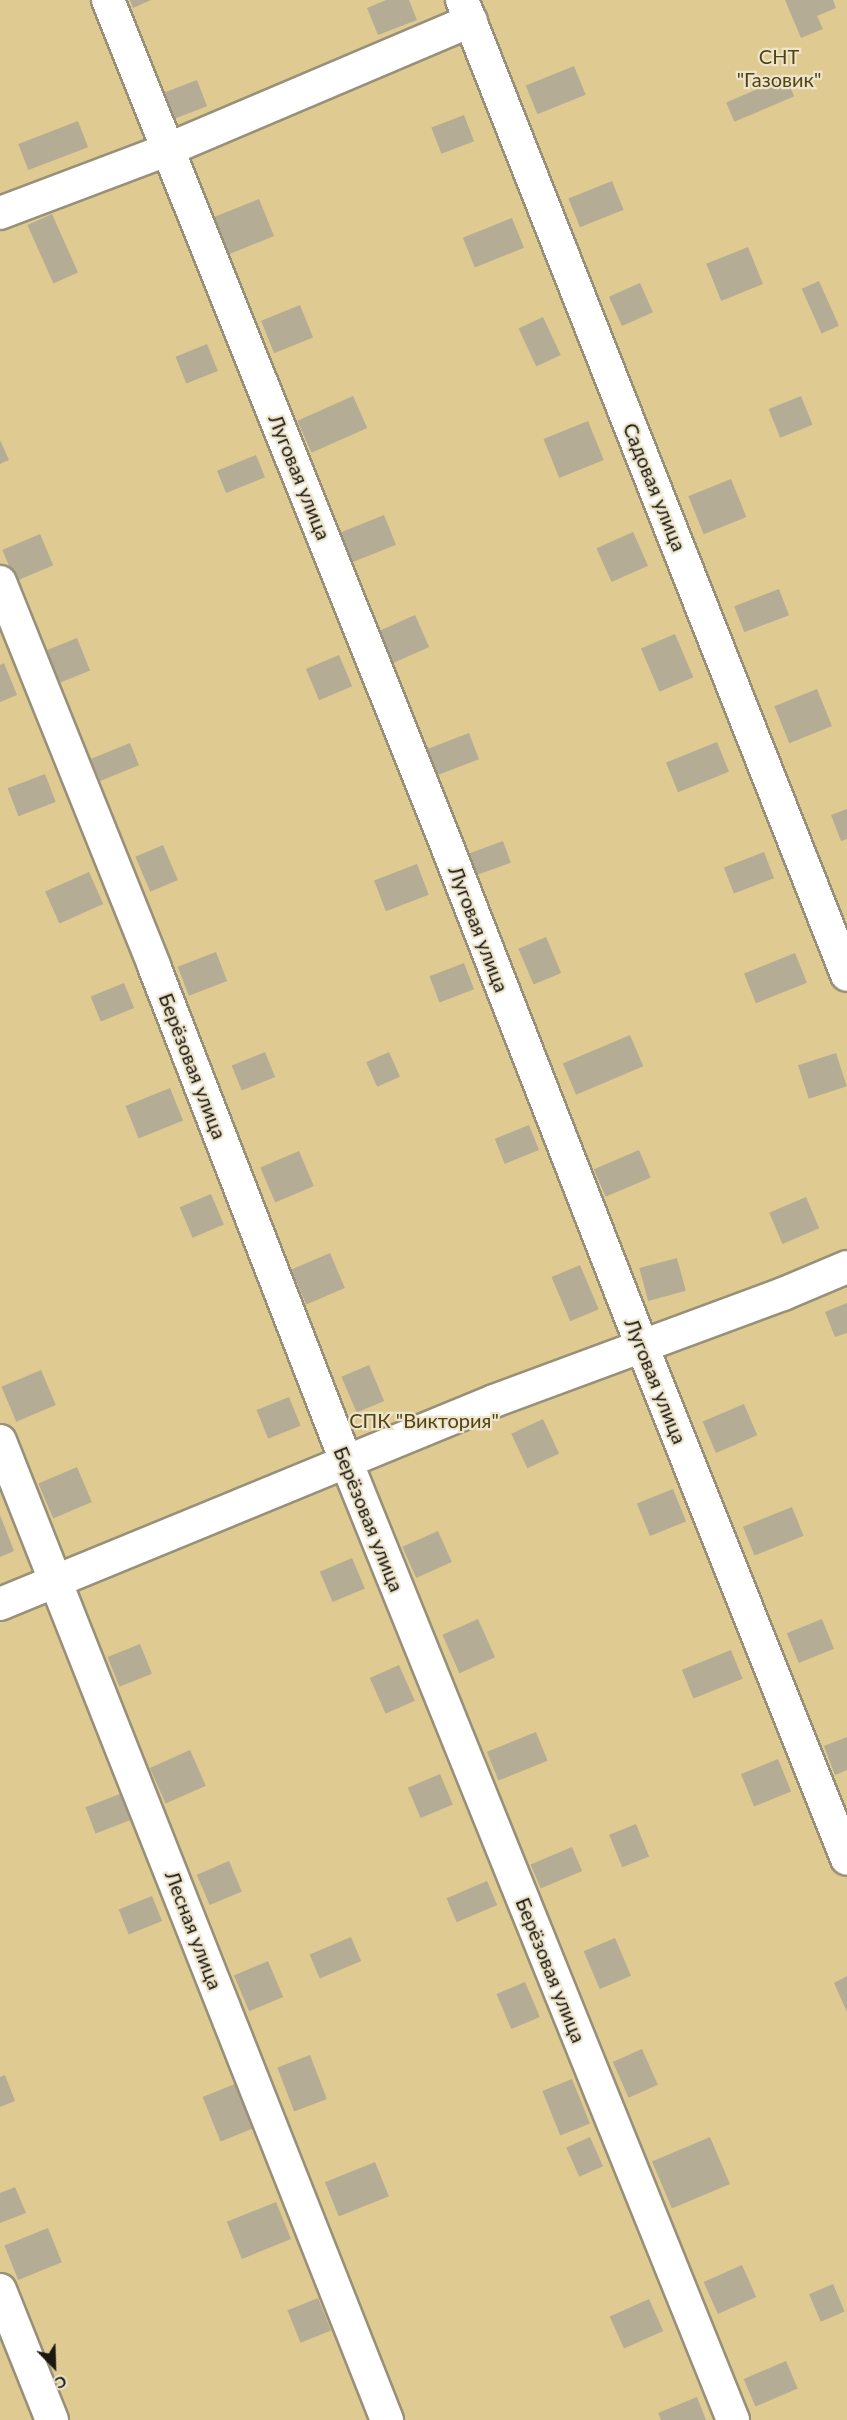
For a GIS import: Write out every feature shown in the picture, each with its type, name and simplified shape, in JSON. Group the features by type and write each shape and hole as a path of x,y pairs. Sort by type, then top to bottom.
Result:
{"street":[{"name":"Луговая улица","path":"108,0 445,841 642,1346 847,1858"},
{"path":"0,213 169,149 467,11"},
{"name":"Садовая улица","path":"467,11 847,975"},
{"name":"Берёзовая улица","path":"0,582 154,966 346,1461 733,2420"},
{"path":"0,1604 494,1401 847,1267"},
{"name":"Лесная улица","path":"0,1441 58,1582 387,2420"},
{"path":"0,2290 51,2420"}],"green space":[{"name":"СПК \"Виктория\"","path":"0,0 847,0 847,2420 0,2420"}],"building":[{"path":"130,0 151,0 133,8"},
{"path":"386,0 409,0 417,20 378,35 367,8"},
{"path":"785,0 833,0 836,8 817,16 823,29 801,38"},
{"path":"574,66 586,95 537,114 526,85"},
{"path":"786,77 794,96 734,122 726,102"},
{"path":"197,80 207,106 174,119 164,93"},
{"path":"464,115 474,141 441,154 431,128"},
{"path":"78,121 88,147 28,170 18,144"},
{"path":"612,181 624,210 580,227 568,199"},
{"path":"259,199 274,236 229,254 214,217"},
{"path":"52,214 78,272 53,283 27,225"},
{"path":"512,218 524,248 475,268 463,238"},
{"path":"748,247 763,284 721,301 706,264"},
{"path":"819,281 839,326 822,333 802,289"},
{"path":"640,283 653,312 622,326 609,297"},
{"path":"300,305 313,337 274,353 261,321"},
{"path":"543,317 561,355 536,366 519,328"},
{"path":"207,344 218,371 186,384 175,357"},
{"path":"353,396 367,428 312,453 297,421"},
{"path":"801,396 813,425 780,438 769,409"},
{"path":"588,421 604,460 559,478 543,439"},
{"path":"0,440 9,460 0,464"},
{"path":"256,455 265,477 226,493 217,471"},
{"path":"731,479 746,517 704,534 688,496"},
{"path":"384,515 396,545 351,563 339,533"},
{"path":"633,532 648,566 612,582 596,548"},
{"path":"40,534 53,565 16,581 2,550"},
{"path":"779,589 789,615 744,632 734,606"},
{"path":"415,615 429,647 393,663 378,631"},
{"path":"675,634 693,677 659,692 641,648"},
{"path":"77,638 90,670 57,684 44,651"},
{"path":"339,655 352,686 319,700 306,669"},
{"path":"4,663 17,695 0,702 0,665"},
{"path":"817,689 832,726 789,743 774,706"},
{"path":"469,733 479,759 438,775 428,749"},
{"path":"717,742 729,772 678,792 666,763"},
{"path":"130,743 139,765 100,781 91,759"},
{"path":"45,774 56,802 18,816 8,788"},
{"path":"847,809 847,839 841,841 831,815"},
{"path":"503,841 511,863 476,875 468,854"},
{"path":"163,845 178,880 150,892 135,857"},
{"path":"764,852 774,878 734,894 724,867"},
{"path":"417,864 429,895 386,911 374,880"},
{"path":"89,872 103,904 59,923 45,892"},
{"path":"546,937 561,973 534,985 518,949"},
{"path":"216,952 227,981 189,996 178,967"},
{"path":"795,953 807,983 756,1003 744,974"},
{"path":"464,963 474,989 439,1002 429,976"},
{"path":"124,983 134,1008 101,1022 91,996"},
{"path":"630,1035 643,1066 576,1095 563,1064"},
{"path":"265,1052 275,1077 242,1091 232,1065"},
{"path":"389,1052 400,1077 377,1087 366,1062"},
{"path":"836,1053 847,1086 809,1099 798,1065"},
{"path":"170,1088 183,1120 139,1138 125,1106"},
{"path":"529,1125 539,1150 505,1164 495,1139"},
{"path":"639,1150 651,1178 606,1197 594,1169"},
{"path":"299,1151 314,1186 275,1202 260,1167"},
{"path":"211,1194 224,1224 193,1238 180,1207"},
{"path":"806,1197 819,1228 782,1244 769,1213"},
{"path":"330,1253 345,1288 306,1304 291,1269"},
{"path":"677,1258 686,1291 648,1301 639,1268"},
{"path":"580,1265 599,1309 570,1321 551,1277"},
{"path":"847,1303 847,1333 835,1337 825,1312"},
{"path":"369,1365 384,1401 357,1413 341,1377"},
{"path":"41,1370 56,1405 16,1422 1,1387"},
{"path":"289,1397 301,1426 268,1439 257,1410"},
{"path":"744,1404 757,1435 716,1453 703,1422"},
{"path":"543,1419 559,1453 527,1468 511,1434"},
{"path":"77,1467 92,1502 53,1518 38,1483"},
{"path":"673,1489 686,1521 650,1536 637,1504"},
{"path":"792,1507 804,1536 754,1556 743,1527"},
{"path":"0,1515 14,1551 0,1557"},
{"path":"438,1531 452,1562 416,1578 402,1547"},
{"path":"352,1558 365,1588 333,1602 320,1572"},
{"path":"478,1619 495,1657 459,1673 442,1635"},
{"path":"822,1619 834,1649 799,1663 787,1633"},
{"path":"140,1644 152,1674 120,1687 108,1657"},
{"path":"731,1650 743,1679 693,1699 682,1670"},
{"path":"399,1665 415,1701 386,1714 370,1678"},
{"path":"536,1732 548,1761 498,1781 487,1752"},
{"path":"847,1737 847,1770 835,1775 824,1746"},
{"path":"190,1750 206,1786 166,1804 150,1768"},
{"path":"778,1759 791,1791 754,1806 741,1774"},
{"path":"440,1774 453,1804 421,1818 408,1788"},
{"path":"120,1794 130,1820 95,1833 85,1807"},
{"path":"636,1824 649,1856 622,1867 609,1835"},
{"path":"572,1847 582,1871 541,1889 531,1865"},
{"path":"229,1861 242,1891 210,1905 197,1875"},
{"path":"487,1881 497,1905 457,1922 446,1898"},
{"path":"152,1896 162,1921 129,1935 119,1909"},
{"path":"351,1937 361,1961 320,1979 310,1955"},
{"path":"615,1938 631,1976 600,1989 584,1951"},
{"path":"268,1961 283,1997 249,2011 234,1975"},
{"path":"847,1976 847,2012 834,1983"},
{"path":"525,1982 540,2017 511,2029 496,1994"},
{"path":"642,2049 658,2085 629,2098 613,2062"},
{"path":"310,2055 327,2099 294,2111 277,2068"},
{"path":"5,2075 15,2101 0,2107 0,2077"},
{"path":"572,2079 590,2124 560,2135 542,2091"},
{"path":"235,2084 253,2129 221,2142 203,2097"},
{"path":"590,2137 603,2166 579,2177 566,2148"},
{"path":"710,2137 730,2184 672,2209 652,2162"},
{"path":"375,2162 389,2196 339,2217 325,2182"},
{"path":"15,2187 26,2213 0,2223 0,2193"},
{"path":"276,2202 291,2239 242,2259 227,2222"},
{"path":"48,2228 62,2262 18,2280 4,2246"},
{"path":"742,2265 756,2297 718,2314 704,2282"},
{"path":"833,2284 845,2312 821,2322 809,2294"},
{"path":"318,2298 331,2330 301,2343 287,2310"},
{"path":"649,2299 663,2331 624,2348 610,2316"},
{"path":"786,2361 798,2389 755,2407 744,2379"},
{"path":"697,2397 706,2420 661,2420 658,2413"}],"park label":[{"name":"СНТ \"Газовик\"","path":"779,68"}]}
